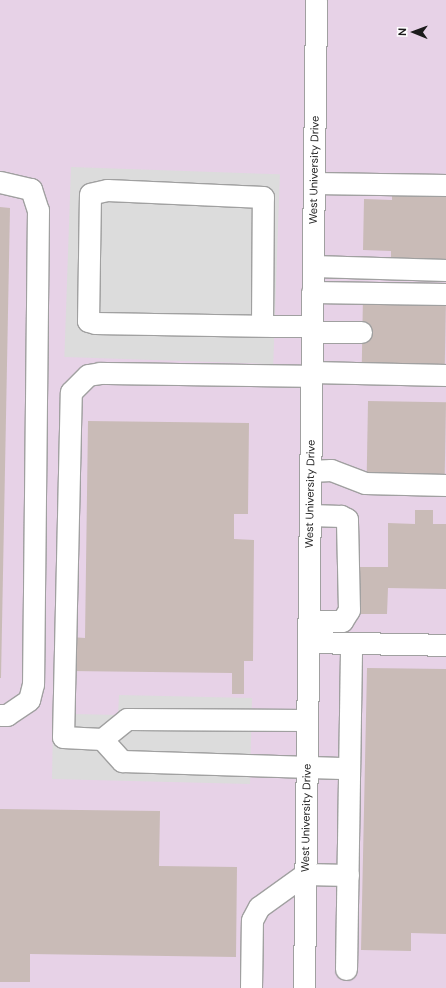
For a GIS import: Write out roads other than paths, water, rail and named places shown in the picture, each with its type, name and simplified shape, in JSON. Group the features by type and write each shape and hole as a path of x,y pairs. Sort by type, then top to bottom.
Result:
{"street":[{"name":"West University Drive","path":"304,988 316,0"},
{"path":"0,182 31,189 38,210 32,684 29,700 7,715 0,715"},
{"path":"314,183 446,185"},
{"path":"262,325 263,197 259,194 114,190 90,194 88,321 262,325 361,332"},
{"path":"313,266 446,270"},
{"path":"312,292 446,294"},
{"path":"307,720 127,719 102,739 63,737 68,401 78,382 88,375 100,373 446,375"},
{"path":"310,471 331,470 365,483 446,485"},
{"path":"308,621 342,621 349,610 347,520 341,516 310,515"},
{"path":"308,642 446,645"},
{"path":"346,969 351,643"},
{"path":"102,739 122,761 350,768"},
{"path":"251,988 252,920 270,896 305,874 348,875"}]}
